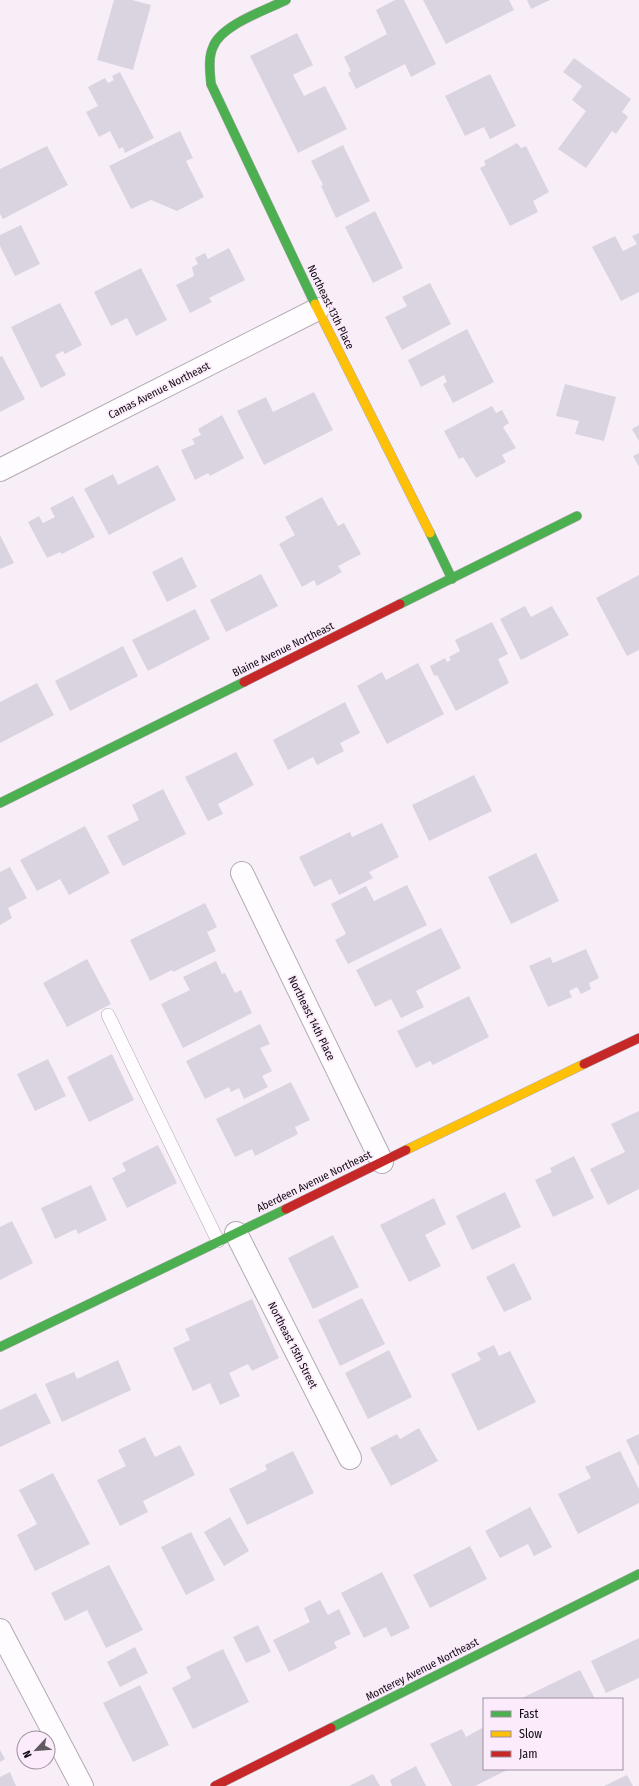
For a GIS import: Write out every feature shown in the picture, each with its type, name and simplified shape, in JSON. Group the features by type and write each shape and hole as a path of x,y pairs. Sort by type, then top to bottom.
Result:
{"street":[{"name":"Northeast 13th Place","path":"286,0 228,30 215,41 209,61 211,84 318,309 452,579"},
{"name":"Camas Avenue Northeast","path":"0,470 318,309"},
{"name":"Blaine Avenue Northeast","path":"0,803 577,516"},
{"name":"Northeast 14th Place","path":"242,873 382,1162"},
{"name":"Aberdeen Avenue Northeast","path":"0,1347 639,1038"},
{"name":"Northeast 15th Street","path":"227,1237 350,1458"},
{"name":"Monterey Avenue Northeast","path":"215,1786 639,1574"},
{"path":"0,1630 82,1786"}],"lane":[{"path":"108,1015 227,1237"}],"building":[{"path":"114,0 132,0 151,5 133,70 97,60"},
{"path":"395,0 404,0 436,64 411,77 405,64 356,89 348,73 351,71 344,57 387,34 376,10"},
{"path":"423,0 509,0 514,10 446,44"},
{"path":"527,0 550,0 531,9"},
{"path":"297,33 313,65 293,75 304,96 325,86 347,129 298,153 250,56"},
{"path":"574,58 631,99 622,112 628,117 616,134 612,131 586,168 558,149 586,111 572,100 582,86 563,72"},
{"path":"120,72 154,138 125,153 123,147 119,149 110,131 99,137 86,112 98,106 88,87 105,78 108,83 114,80 112,76"},
{"path":"490,74 516,126 490,139 484,127 465,136 445,96"},
{"path":"180,131 193,158 186,161 204,197 177,211 151,200 131,209 109,166"},
{"path":"517,143 521,148 526,146 549,192 533,201 538,212 510,226 480,168 486,165 484,161"},
{"path":"343,145 370,201 336,218 321,186 323,185 311,161"},
{"path":"47,146 68,185 3,219 0,214 0,169"},
{"path":"375,211 403,268 373,283 345,227"},
{"path":"21,225 40,264 15,276 0,246 0,235"},
{"path":"639,233 639,292 621,301 592,247 615,236 623,251 637,244 632,236"},
{"path":"229,248 245,280 209,298 212,302 190,313 176,285 194,276 192,267 198,264 195,258 205,253 208,259"},
{"path":"141,268 167,320 136,336 127,318 111,326 94,292"},
{"path":"430,283 451,324 402,350 385,317 407,306 402,297"},
{"path":"60,303 82,345 65,354 63,351 55,355 66,375 41,388 11,327"},
{"path":"467,329 494,382 453,403 443,384 447,382 444,375 421,387 408,360"},
{"path":"2,356 25,399 0,412 0,357"},
{"path":"565,384 616,397 604,441 575,434 579,421 556,416"},
{"path":"314,392 333,430 264,465 237,411 266,397 273,412"},
{"path":"492,406 496,413 502,410 509,423 503,427 516,448 502,455 506,462 476,478 463,457 459,459 444,431"},
{"path":"222,415 244,458 210,476 208,473 195,480 181,450 195,444 192,439 201,435 198,429"},
{"path":"639,425 639,441 632,429"},
{"path":"639,453 639,467 633,456"},
{"path":"158,465 176,500 109,535 84,489 113,474 118,485"},
{"path":"73,496 95,537 62,554 60,552 47,558 28,522 39,516 43,523 55,517 50,508"},
{"path":"322,497 338,526 344,523 361,554 338,566 342,572 317,586 314,580 302,587 279,544 295,535 285,517"},
{"path":"0,535 14,563 0,569"},
{"path":"182,557 197,587 167,602 152,572"},
{"path":"261,574 278,606 226,632 210,600"},
{"path":"639,575 639,650 627,656 596,598"},
{"path":"525,606 531,617 552,606 569,635 521,660 500,619"},
{"path":"195,609 210,639 148,671 132,640"},
{"path":"492,622 508,654 498,659 509,683 456,711 437,675 434,676 430,666 445,658 447,662 451,660 449,657 460,651 455,640"},
{"path":"123,646 138,676 70,711 55,681"},
{"path":"418,663 444,714 387,744 357,686 382,672 386,680"},
{"path":"37,683 54,715 0,743 0,702"},
{"path":"345,702 360,733 340,743 344,751 317,765 313,757 288,770 273,740"},
{"path":"236,752 254,785 218,804 223,814 208,821 185,777"},
{"path":"474,775 492,811 429,841 412,805"},
{"path":"163,789 186,834 123,866 107,836 139,820 132,805"},
{"path":"382,823 399,857 369,872 373,878 339,895 331,879 314,887 299,857 350,832 352,837"},
{"path":"85,826 110,873 69,895 60,879 37,891 20,860"},
{"path":"536,853 559,901 511,924 488,877"},
{"path":"10,867 27,898 8,908 12,918 0,925 0,872"},
{"path":"407,885 427,925 348,964 335,940 346,934 331,904 366,886 374,901"},
{"path":"205,903 217,927 207,932 216,951 173,972 172,970 150,981 130,940"},
{"path":"441,928 461,968 416,991 424,1007 401,1018 391,999 375,1007 356,970"},
{"path":"586,949 599,978 589,983 591,989 581,994 577,987 569,991 572,997 548,1007 529,966 550,957 553,963"},
{"path":"87,959 111,1004 67,1027 43,983"},
{"path":"216,961 222,974 225,973 235,993 241,990 252,1013 183,1048 161,1004 190,990 183,977"},
{"path":"469,996 489,1037 433,1065 430,1061 416,1068 397,1031"},
{"path":"260,1024 270,1044 260,1048 272,1071 262,1076 268,1087 244,1099 239,1088 231,1092 229,1087 205,1099 186,1061"},
{"path":"112,1054 134,1100 89,1122 67,1077"},
{"path":"48,1059 66,1096 35,1111 17,1074"},
{"path":"291,1082 310,1120 295,1127 298,1134 255,1156 252,1149 235,1157 216,1119"},
{"path":"639,1111 639,1189 608,1205 590,1169 625,1152 611,1124"},
{"path":"158,1145 177,1183 127,1208 112,1178 126,1171 122,1163"},
{"path":"574,1156 594,1198 553,1217 535,1180 552,1172 550,1168"},
{"path":"91,1185 107,1220 78,1234 76,1229 55,1239 41,1208"},
{"path":"505,1192 521,1227 472,1250 456,1216"},
{"path":"434,1198 446,1224 425,1235 441,1266 409,1282 380,1225"},
{"path":"12,1221 33,1263 0,1280 0,1227"},
{"path":"333,1235 359,1287 313,1309 288,1258"},
{"path":"514,1263 532,1299 504,1312 486,1277"},
{"path":"362,1298 385,1344 340,1366 318,1320"},
{"path":"252,1299 279,1358 252,1371 248,1364 229,1373 240,1396 220,1405 210,1383 193,1391 173,1348 190,1340 185,1329"},
{"path":"494,1345 499,1356 510,1351 536,1402 478,1431 451,1374 481,1360 477,1353"},
{"path":"389,1350 412,1397 368,1419 345,1373"},
{"path":"118,1360 131,1390 62,1422 45,1384 74,1372 77,1379"},
{"path":"36,1393 51,1423 0,1447 0,1410"},
{"path":"419,1428 438,1461 391,1486 370,1448 397,1434 400,1439"},
{"path":"639,1434 639,1467 626,1440"},
{"path":"145,1437 155,1457 180,1445 195,1475 143,1501 148,1512 120,1526 97,1480 126,1466 118,1450"},
{"path":"293,1451 314,1493 247,1525 229,1489 267,1470 265,1465"},
{"path":"620,1451 639,1489 639,1503 578,1534 558,1494 591,1478 585,1467"},
{"path":"53,1473 90,1544 35,1571 17,1535 37,1524 19,1490"},
{"path":"530,1507 552,1547 534,1556 528,1544 500,1558 485,1531"},
{"path":"230,1517 249,1551 224,1566 204,1532"},
{"path":"191,1532 215,1580 186,1595 161,1547"},
{"path":"470,1546 487,1579 430,1608 413,1575"},
{"path":"109,1565 143,1630 106,1648 87,1610 65,1621 51,1593"},
{"path":"382,1572 410,1628 391,1637 386,1627 364,1638 341,1593"},
{"path":"320,1600 328,1615 339,1609 351,1634 334,1642 337,1648 289,1672 273,1640 310,1622 304,1608"},
{"path":"258,1625 271,1652 246,1663 233,1637"},
{"path":"639,1638 639,1678 606,1693 591,1661"},
{"path":"135,1647 148,1673 120,1687 107,1662"},
{"path":"223,1649 249,1702 193,1729 172,1688 191,1678 186,1667"},
{"path":"580,1670 594,1698 522,1698"},
{"path":"140,1685 169,1745 133,1762 103,1703"},
{"path":"483,1728 483,1770 507,1770 475,1786 452,1786 430,1744 462,1729 466,1737"},
{"path":"0,1750 5,1759 0,1762"},
{"path":"416,1766 426,1786 392,1786 390,1780"},
{"path":"10,1772 16,1786 0,1786 0,1777"},
{"path":"373,1774 380,1786 349,1786"},
{"path":"627,1775 633,1786 604,1786"}],"traffic: fast":[{"path":"286,0 256,13 234,25 218,39 211,51 210,56 211,84 315,304"},
{"path":"400,604 577,516"},
{"path":"430,533 452,579"},
{"path":"0,803 244,682"},
{"path":"0,1347 286,1209"},
{"path":"331,1728 639,1574"}],"traffic: slow":[{"path":"315,304 430,533"},
{"path":"406,1150 584,1064"}],"traffic: jam":[{"path":"244,682 400,604"},
{"path":"584,1064 639,1038"},
{"path":"286,1209 406,1150"},
{"path":"215,1786 331,1728"}]}
